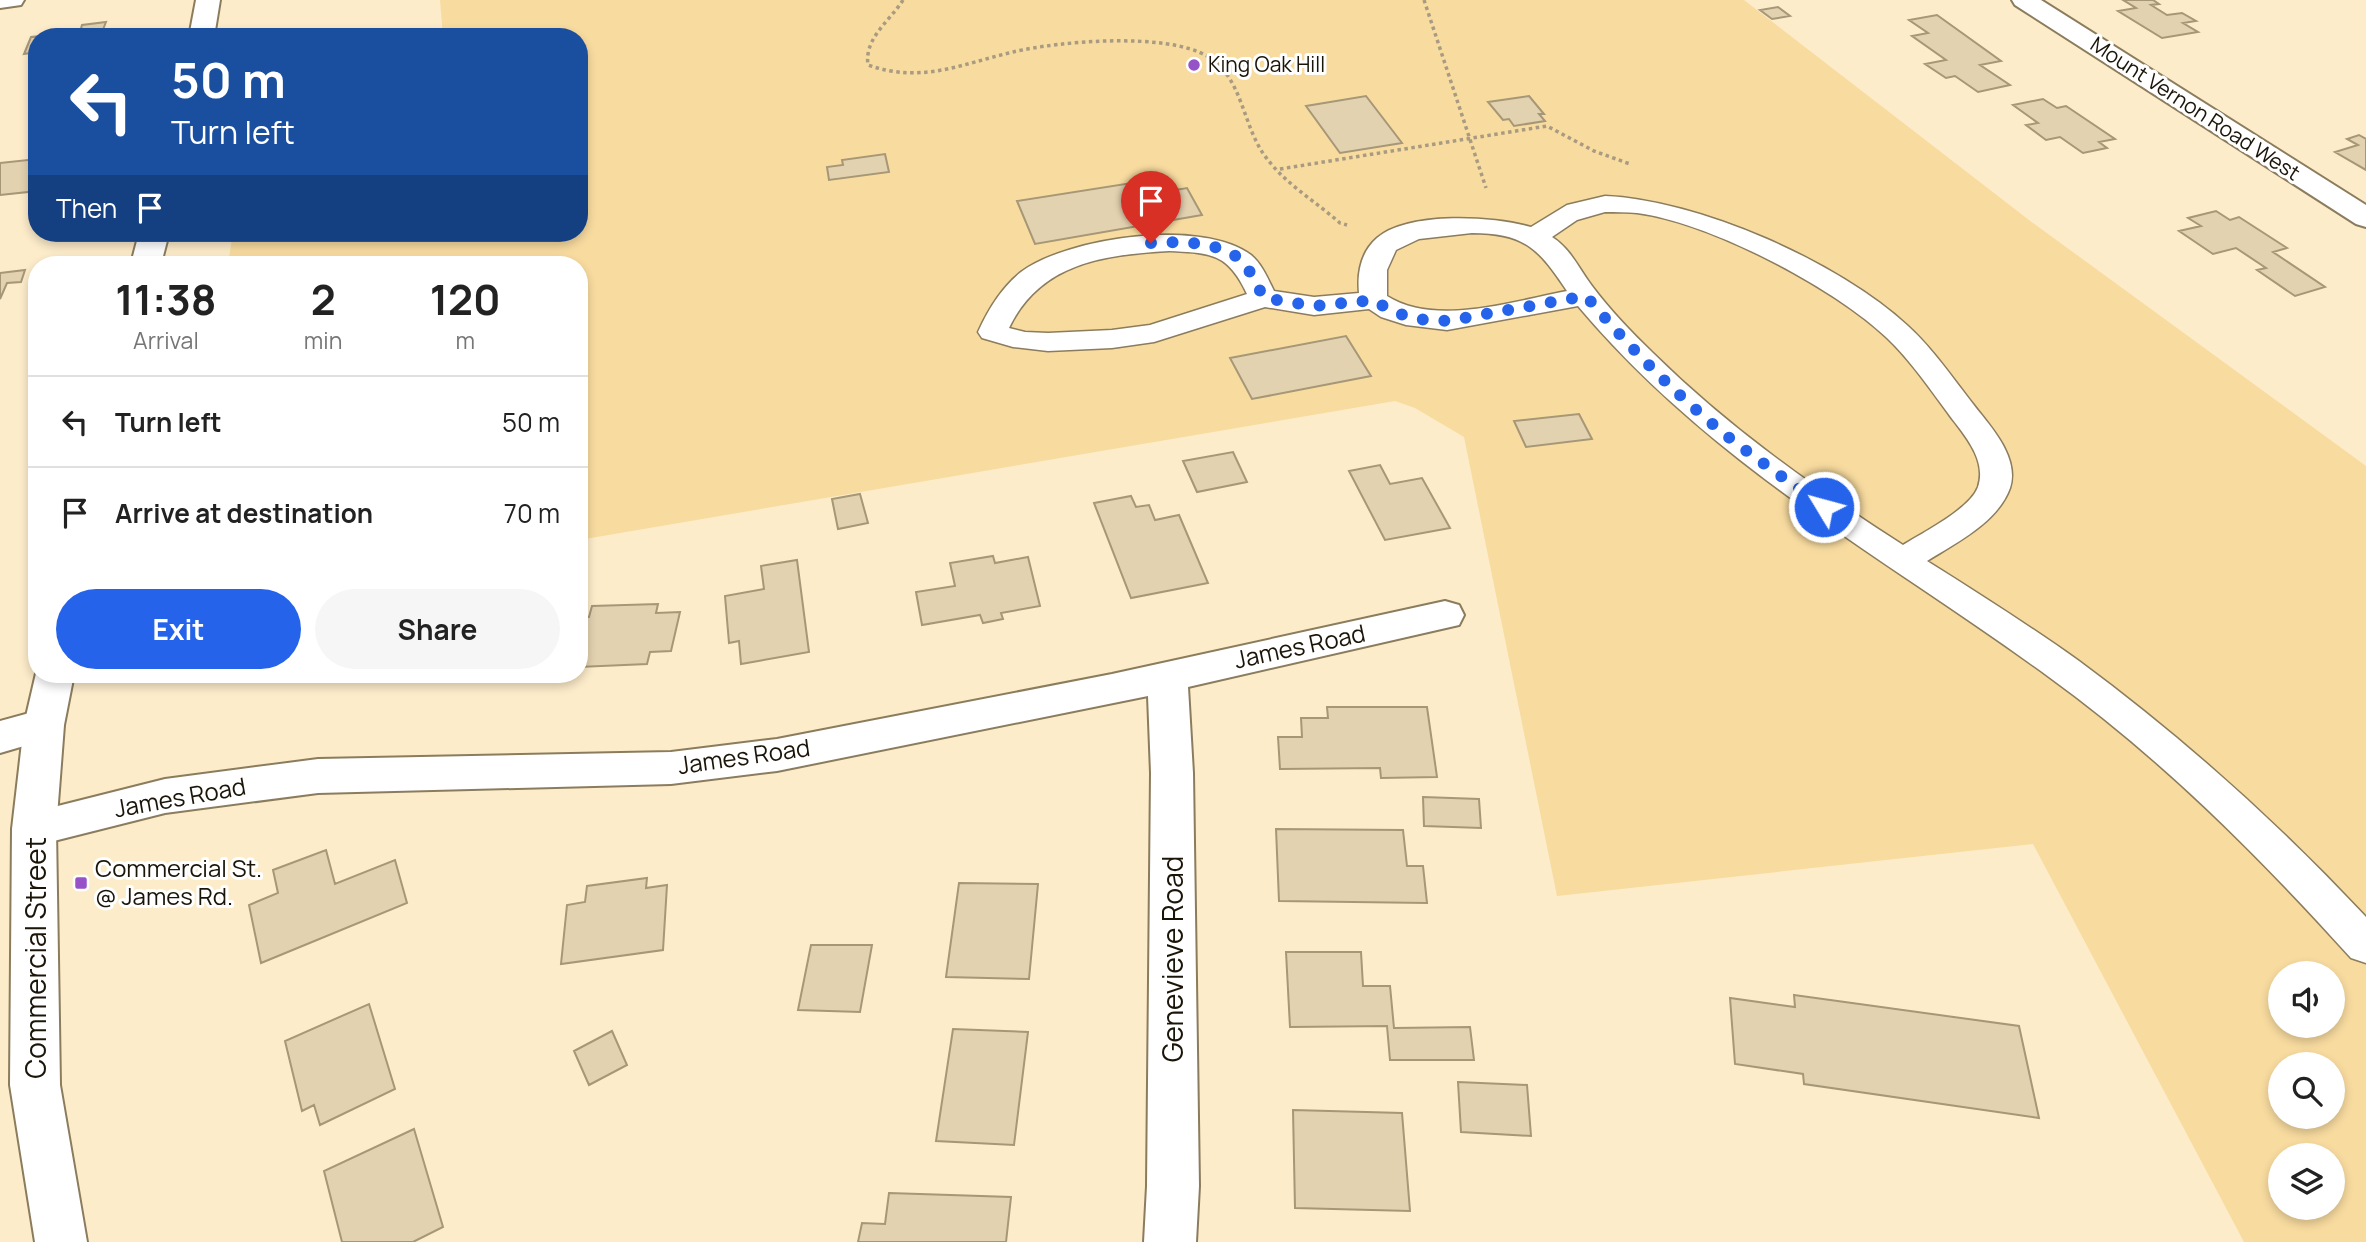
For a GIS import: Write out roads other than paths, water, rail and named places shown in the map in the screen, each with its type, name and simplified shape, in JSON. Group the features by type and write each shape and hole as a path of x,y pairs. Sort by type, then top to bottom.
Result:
{"street":[{"path":"0,1 12,0"},
{"path":"203,28 208,0"},
{"name":"Mount Vernon Road West","path":"2024,0 2366,218"},
{"name":"James Road","path":"34,829 165,796 318,776 671,768 777,755 1167,677 1446,615"},
{"name":"Genevieve Road","path":"1167,677 1172,773 1173,1186 1170,1242"},
{"name":"Commercial Street","path":"52,683 44,725 34,829 35,1085 61,1242"},
{"path":"0,737 44,725"}],"lane":[{"path":"1535,238 1561,218 1589,206 1624,204 1662,210 1714,228 1807,271 1886,322 1919,352 1984,440 1996,475 1993,490 1976,512 1902,561"},
{"path":"1374,300 1371,283 1378,253 1393,239 1482,225 1535,238 1552,248 1586,296 1662,379 1717,428 1824,507 2063,669 2150,737 2249,823 2366,945"},
{"path":"1264,298 1241,261 1224,251 1173,241 1151,243 1079,255 1054,264 1031,277 1002,312 992,332 1035,342 1112,339 1154,333 1264,298 1314,306 1374,300 1391,311 1416,319 1447,321 1586,296"}],"place":[{"name":"King Oak Hill","path":"1194,65"},
{"name":"Commercial St. @ James Rd.","path":"81,883"}]}
